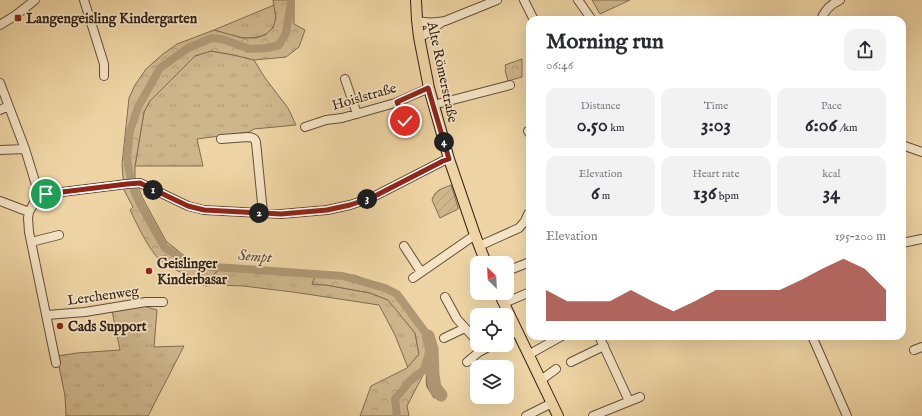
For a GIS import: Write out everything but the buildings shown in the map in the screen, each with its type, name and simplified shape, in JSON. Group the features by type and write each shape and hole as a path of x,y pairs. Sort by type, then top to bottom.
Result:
{"main road":[{"name":"Alte Römerstraße","path":"416,0 419,37 428,88 449,159 483,256"},
{"path":"502,300 558,416"}],"street":[{"path":"0,25 35,0"},
{"path":"84,0 104,64 104,76"},
{"path":"417,21 426,23 438,22 497,0"},
{"path":"524,0 532,16"},
{"path":"578,0 589,16"},
{"path":"823,16 834,2 840,0"},
{"path":"419,37 445,20"},
{"path":"345,79 357,114"},
{"path":"0,83 25,149 37,188 40,192 46,194 140,183 188,206 204,210 281,214 319,211 350,205 371,198 449,159"},
{"path":"433,105 510,85"},
{"name":"Hoislstraße","path":"305,127 326,120 342,118 397,102 428,88"},
{"path":"397,102 405,121"},
{"path":"0,110 8,106"},
{"path":"221,139 252,137 256,142 263,213"},
{"path":"906,146 922,152"},
{"path":"0,150 25,149"},
{"path":"40,192 29,212 29,232 56,363"},
{"path":"0,201 29,212"},
{"path":"479,246 519,228 526,219"},
{"path":"31,242 59,235"},
{"path":"414,278 475,235"},
{"path":"906,242 922,239"},
{"path":"404,246 421,272"},
{"path":"514,268 526,264"},
{"path":"504,303 526,294"},
{"path":"445,297 457,319 470,333"},
{"name":"Lerchenweg","path":"47,315 85,312 146,302 163,302"},
{"path":"444,338 465,328"},
{"path":"528,355 555,340"},
{"path":"601,340 629,401"},
{"path":"814,340 847,416"},
{"path":"571,362 604,346"},
{"path":"914,350 922,347"},
{"path":"467,362 480,352"},
{"path":"541,380 556,369"},
{"path":"593,416 640,396"},
{"path":"526,416 552,403"}],"green space":[{"path":"273,0 294,0 294,24 305,30 299,47 286,57 254,60 211,51 195,56 150,101 144,112 135,166 135,177 142,197 166,241 187,258 219,270 204,282 176,270 160,260 147,243 130,210 133,207 124,190 122,164 129,98 135,85 146,69 177,44 214,30 242,38 256,38 265,35 273,28 276,18"},
{"path":"592,0 630,0 600,14"},
{"path":"274,5 276,18 273,27 269,32 262,36 249,38 234,36 214,30"},
{"path":"211,51 254,60 265,78 288,108 296,125 254,129 249,132 197,139 203,166 135,166 144,112 150,101 195,56"},
{"path":"522,59 522,77 508,81 505,65"},
{"path":"451,185 458,209 440,218 432,200 433,197 441,189"},
{"path":"219,270 315,277 312,284 370,293 389,300 415,333 419,354 408,368 395,335 379,305 243,286 203,285 204,282"},
{"path":"354,275 387,287 429,334 436,350 407,406 409,416 360,416 371,386 407,368 419,354 415,333 388,300 370,293 312,284 315,277"},
{"path":"144,306 157,310 154,347 184,346 148,416 66,416 65,396 57,356 120,350 112,311"}],"shaded area":[{"path":"432,352 436,359 438,381 446,393 434,398 426,383"}],"waterway":[{"name":"Sempt","path":"248,49 267,48 279,45 286,33 291,0"},
{"name":"Sempt","path":"247,48 222,39 212,38 188,48 160,68 138,107 130,131 127,158 135,193 165,248 196,265 343,276 385,288 397,294 428,336 429,352 424,370 410,381 395,399 397,416"},
{"path":"428,336 432,349 435,388 441,395"}],"place":[{"name":"Langengeisling Kindergarten","path":"18,18"},
{"name":"Geislinger Kinderbasar","path":"149,271"},
{"name":"Cads Support","path":"60,326"}],"route":[{"path":"46,194 140,183 188,206 204,210 281,214 327,210 350,205 371,198 449,159 428,88 397,102 405,121"}]}
